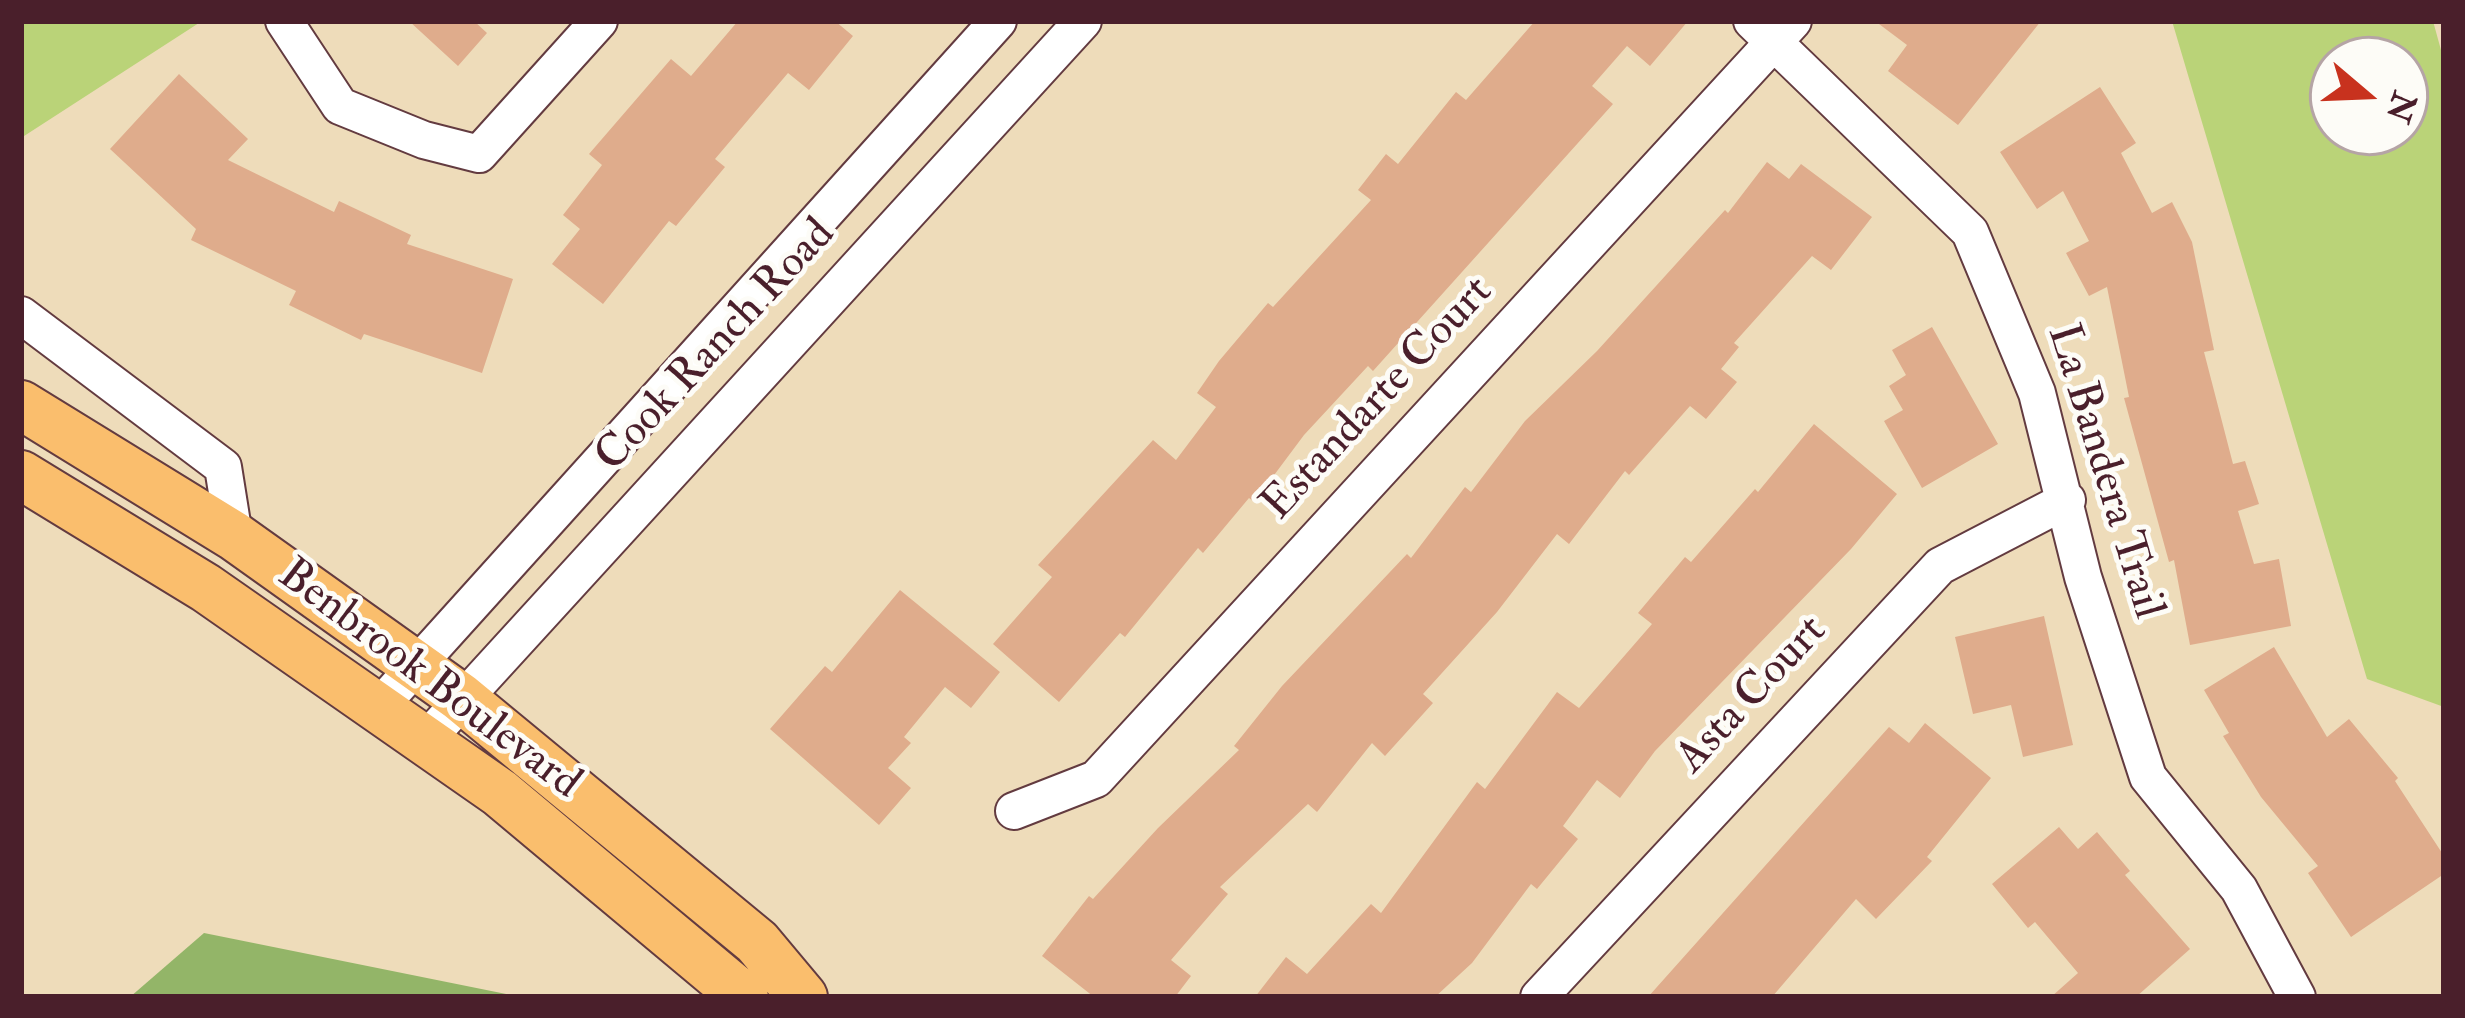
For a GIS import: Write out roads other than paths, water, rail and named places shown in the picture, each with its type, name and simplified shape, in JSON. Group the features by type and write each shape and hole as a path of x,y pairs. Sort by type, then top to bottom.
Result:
{"main road":[{"name":"Benbrook Boulevard","path":"21,405 234,536 460,697 757,942 803,997"},
{"name":"Benbrook Boulevard","path":"21,475 206,588 500,793 744,997"}],"street":[{"path":"284,21 340,106 424,140 479,154 599,21"},
{"name":"Cook Ranch Road","path":"379,707 998,21"},
{"name":"Cook Ranch Road","path":"425,741 460,697 1084,21"},
{"name":"La Bandera Trail","path":"1773,28 1970,232 2037,393 2083,577 2148,777 2240,889 2297,997"},
{"name":"Estandarte Court","path":"1014,811 1096,779 1773,28"},
{"path":"21,314 223,467 234,536"},
{"name":"Asta Court","path":"1539,997 1940,566 2067,500"}]}
